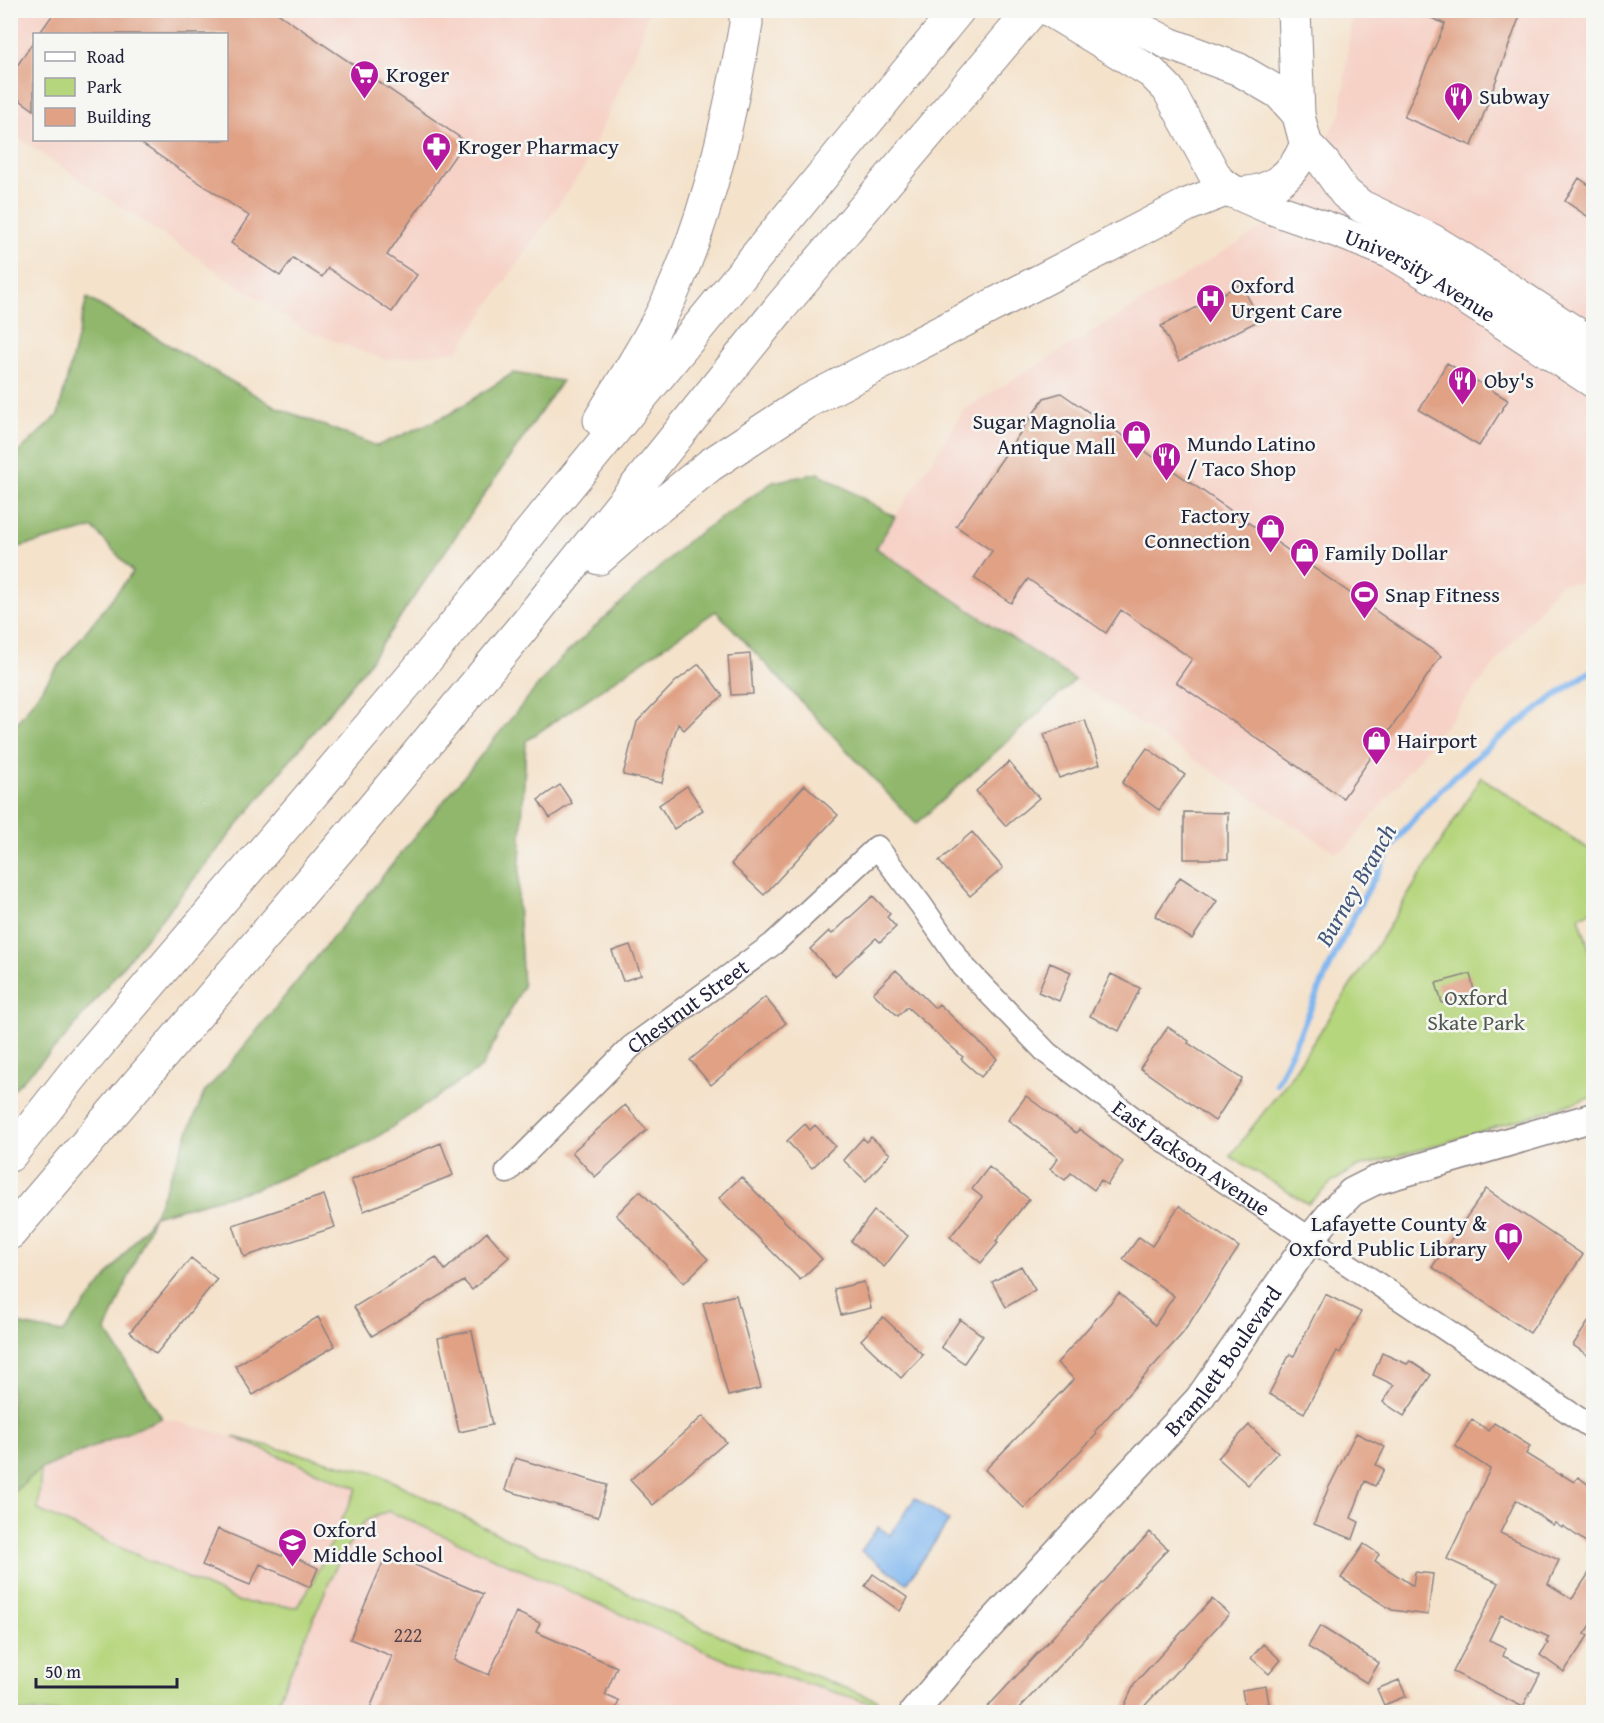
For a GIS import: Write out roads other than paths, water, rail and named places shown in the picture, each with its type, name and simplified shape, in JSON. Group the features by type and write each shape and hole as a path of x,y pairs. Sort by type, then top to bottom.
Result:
{"highway":[{"path":"539,520 637,358 676,285 704,210 729,121 746,24 746,10"},
{"path":"10,1233 359,825 528,621 779,309 1032,10"},
{"path":"1294,10 1294,62 1302,129"},
{"path":"10,1155 80,1066 403,687 950,20"},
{"path":"528,621 646,517 710,465 806,402 1177,209 1232,191"}],"main road":[{"name":"University Avenue","path":"1049,10 1151,72 1168,89 1218,181 1232,191 1392,254 1444,284 1593,382"},
{"name":"University Avenue","path":"1104,10 1170,44 1238,69 1279,93 1345,193 1361,206 1432,240 1463,258 1593,345"},
{"path":"1232,191 1250,194 1266,190 1287,174 1300,159 1302,129"}],"street":[{"name":"Chestnut Street","path":"507,1172 631,1047 773,944 877,847"},
{"name":"East Jackson Avenue","path":"877,847 963,966 1047,1053 1157,1136 1593,1429"},
{"name":"Bramlett Boulevard","path":"914,1713 965,1652 1199,1399 1311,1238 1352,1192 1374,1181 1593,1117"}],"water":[{"path":"915,1498 949,1521 907,1583 861,1551 878,1527 890,1535"}],"waterway":[{"name":"Burney Branch","path":"1276,1084 1357,910 1390,850 1410,823 1457,774 1483,751 1538,708 1594,669"}],"place":[{"name":"Kroger","path":"365,100"},
{"name":"Subway","path":"1458,122"},
{"name":"Kroger Pharmacy","path":"437,172"},
{"name":"Oxford Urgent Care","path":"1210,324"},
{"name":"Oby's","path":"1463,406"},
{"name":"Sugar Magnolia Antique Mall","path":"1137,460"},
{"name":"Mundo Latino / Taco Shop","path":"1166,482"},
{"name":"Factory Connection","path":"1271,554"},
{"name":"Family Dollar","path":"1304,578"},
{"name":"Snap Fitness","path":"1364,620"},
{"name":"Hairport","path":"1376,766"},
{"name":"Lafayette County & Oxford Public Library","path":"1508,1262"},
{"name":"Oxford Middle School","path":"292,1568"}],"park label":[{"name":"Oxford Skate Park","path":"1476,1010"}]}
